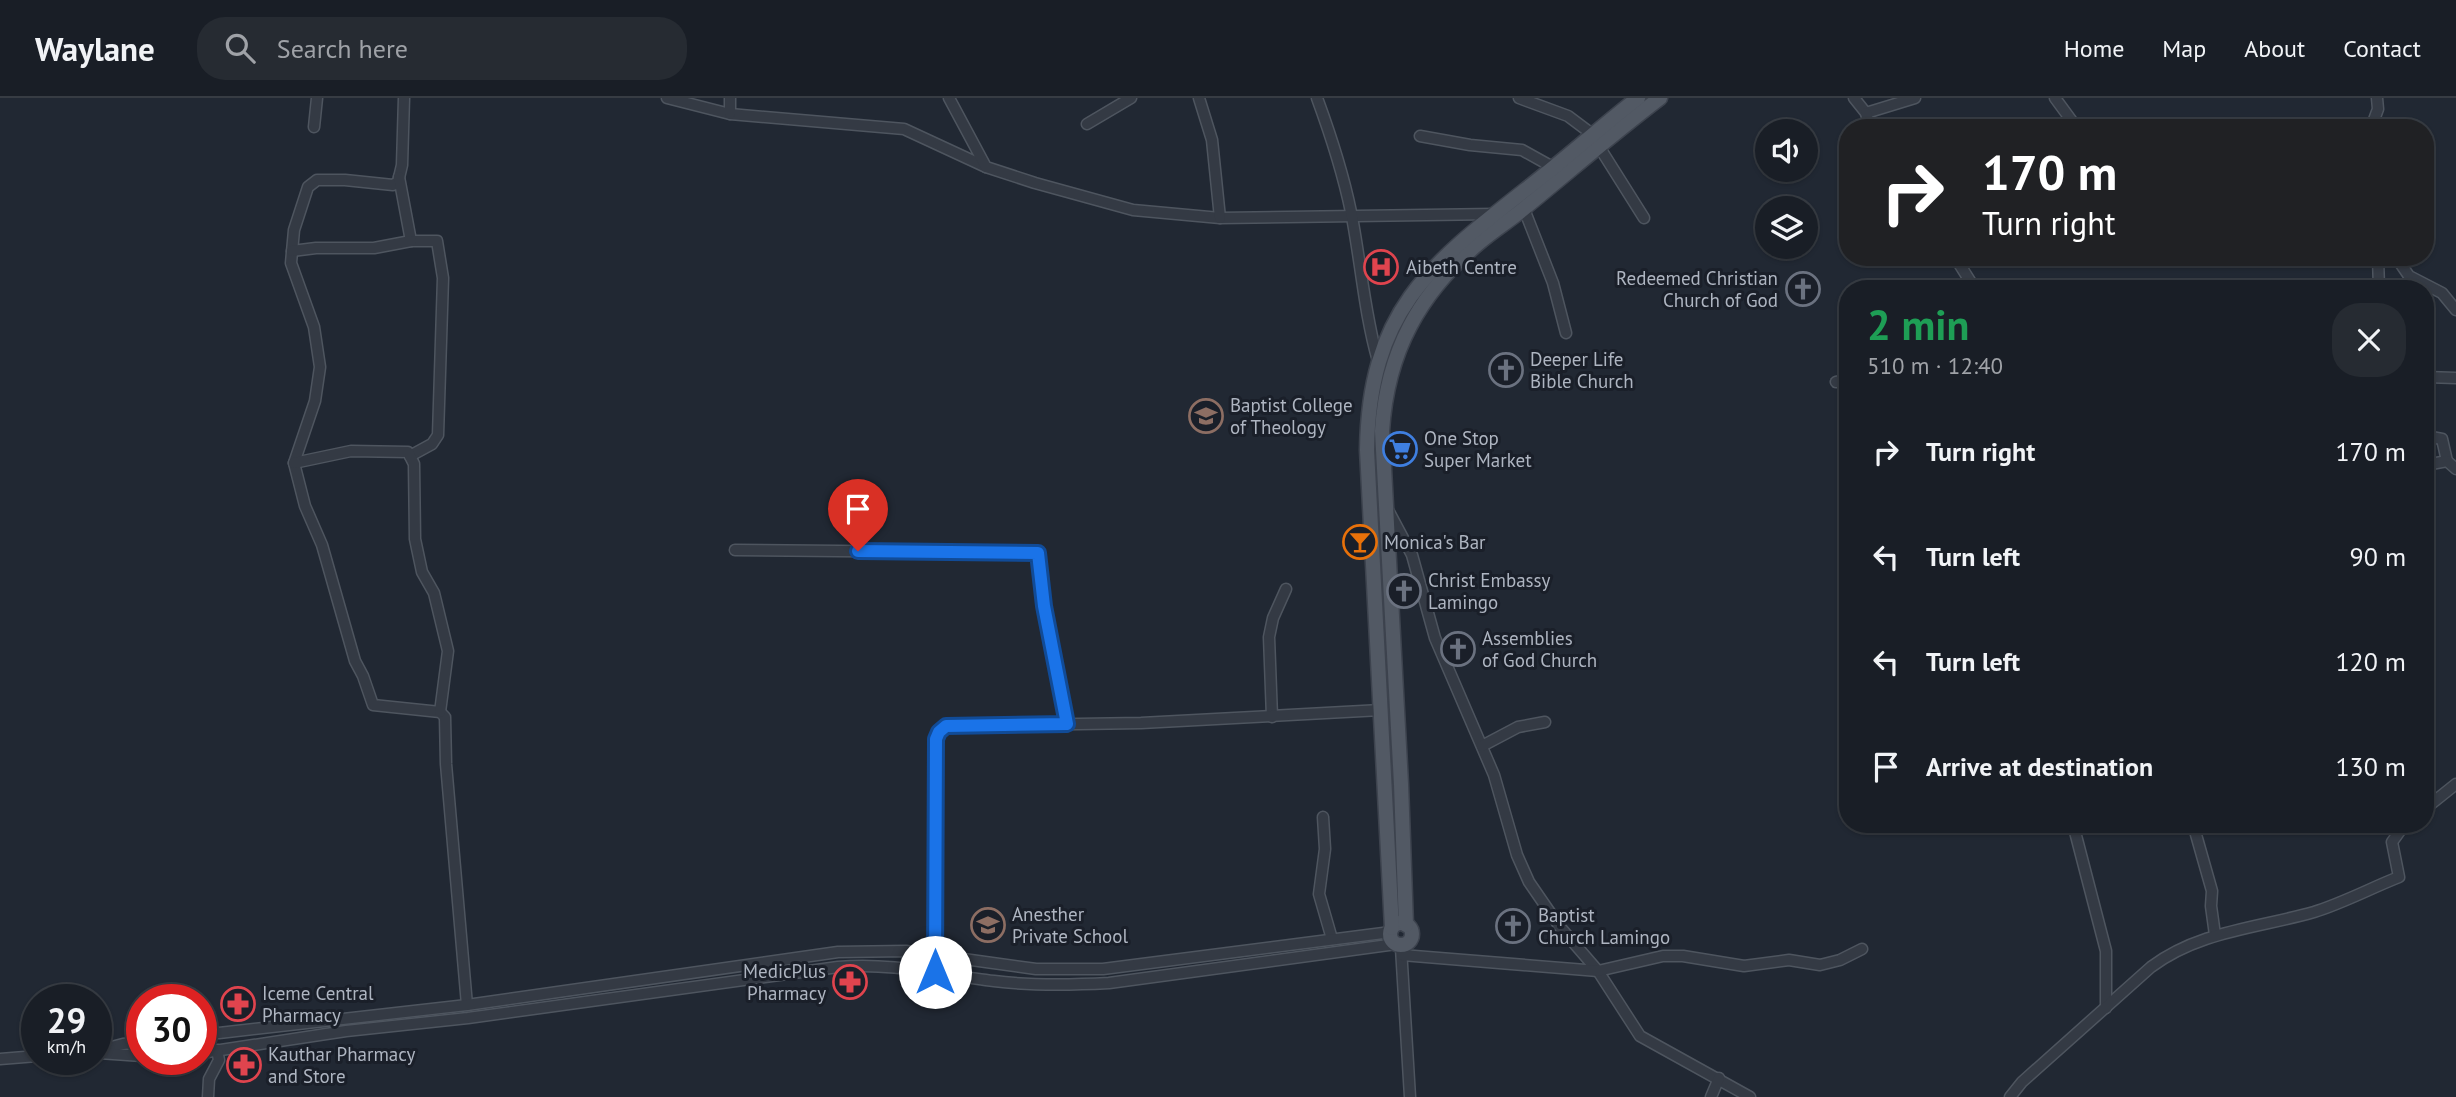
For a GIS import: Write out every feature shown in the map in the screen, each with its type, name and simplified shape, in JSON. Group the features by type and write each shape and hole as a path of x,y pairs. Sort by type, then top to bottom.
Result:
{"main road":[{"path":"1398,938 1386,507 1382,453 1383,412 1391,371 1404,335 1443,278 1480,242 1524,208 1559,171 1638,98"},
{"path":"1595,139 1660,98"},
{"path":"1398,938 1381,710 1367,450 1371,392 1378,361 1401,310 1414,290 1442,258 1495,214 1559,171"}],"street":[{"path":"314,127 317,98"},
{"path":"404,98 402,165 398,182 393,186 345,180 317,180 308,187 294,230 291,263 314,327 320,367 315,401 294,463 305,506 321,545 351,648 373,705 440,712 445,717 446,764 467,1005"},
{"path":"667,98 730,114 904,129 986,167 1035,184 1133,210 1220,218 1495,214"},
{"path":"730,98 730,114"},
{"path":"949,98 986,167"},
{"path":"1087,124 1131,98"},
{"path":"1199,98 1212,141 1220,218"},
{"path":"1318,98 1337,152 1352,215 1368,327 1378,361"},
{"path":"1519,98 1568,116 1595,139 1644,218"},
{"path":"1854,98 1868,119"},
{"path":"1866,113 1915,98"},
{"path":"2055,98 2070,119"},
{"path":"2374,119 2378,109 2377,98"},
{"path":"1420,136 1470,145 1522,150 1559,171"},
{"path":"399,177 411,240"},
{"path":"1524,208 1553,283 1566,333"},
{"path":"292,251 316,248 374,248 411,240 437,241 443,278 438,435 432,444 410,456"},
{"path":"2402,266 2409,276 2417,280"},
{"path":"2434,289 2442,293 2456,310"},
{"path":"2434,377 2456,378"},
{"path":"2434,438 2442,439 2451,465"},
{"path":"294,463 351,451 408,452 414,464 415,540 422,572 434,593 448,651 440,712"},
{"path":"1386,507 1412,555 1435,638 1494,775 1517,855 1529,882 1560,928 1598,971 1640,1036 1750,1097"},
{"path":"735,550 1038,553 1044,606 1067,724"},
{"path":"1272,717 1269,636 1273,618 1286,589"},
{"path":"935,972 936,739 946,726 1272,717 1381,710"},
{"path":"1482,746 1518,727 1545,722"},
{"path":"2434,802 2456,784"},
{"path":"1323,817 1325,849 1319,894 1332,939"},
{"path":"2075,833 2106,951 2106,1008"},
{"path":"2196,833 2212,891 2215,935"},
{"path":"2010,1097 2022,1082 2167,954 2215,935 2314,912 2399,877 2392,842 2398,833"},
{"path":"219,1050 838,967 883,965 995,981 1079,985 1109,983 1398,938"},
{"path":"1398,938 1410,1097"},
{"path":"208,1097 209,1079 219,1060 219,1033 467,1005 838,952 906,951 1036,969 1103,969 1332,939 1398,938 1598,971 1662,956 1683,956 1744,966 1789,960 1820,965 1840,960 1862,949"},
{"path":"0,1059 21,1057"},
{"path":"1711,1097 1719,1078"}],"place":[{"name":"Aibeth Centre","path":"1381,267"},
{"name":"Redeemed Christian Church of God","path":"1803,289"},
{"name":"Deeper Life Bible Church","path":"1506,370"},
{"name":"Baptist College of Theology","path":"1206,416"},
{"name":"One Stop Super Market","path":"1400,449"},
{"name":"Monica's Bar","path":"1360,542"},
{"name":"Christ Embassy Lamingo","path":"1404,591"},
{"name":"Assemblies of God Church","path":"1458,649"},
{"name":"Anesther Private School","path":"988,925"},
{"name":"Baptist Church Lamingo","path":"1513,926"},
{"name":"MedicPlus Pharmacy","path":"850,982"},
{"name":"Iceme Central Pharmacy","path":"238,1004"},
{"name":"Kauthar Pharmacy and Store","path":"244,1065"}],"route":[{"path":"858,551 1038,553 1044,606 1067,724 946,726 939,732 936,739 935,972"}]}
